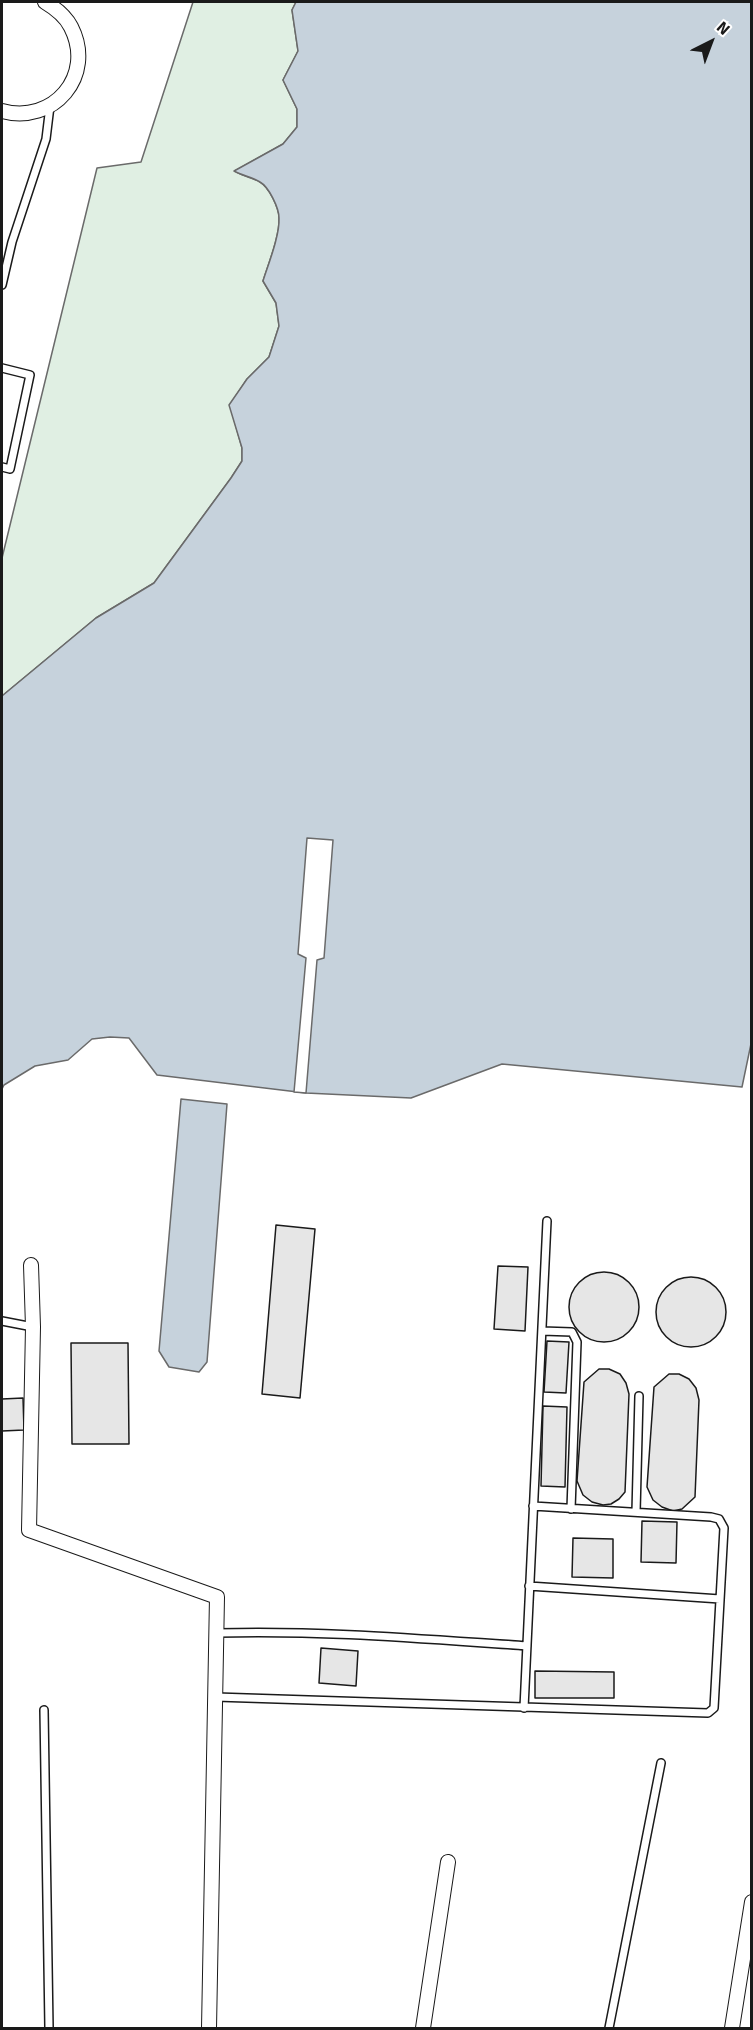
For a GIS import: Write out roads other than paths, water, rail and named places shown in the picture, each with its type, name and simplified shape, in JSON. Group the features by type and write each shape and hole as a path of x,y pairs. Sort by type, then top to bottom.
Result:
{"street":[{"path":"2,111 14,114 32,113 50,106 64,95 74,79 78,61 77,43 71,26 59,11 45,2"},
{"path":"31,1265 33,1327 29,1530 217,1597 210,2028"},
{"path":"423,2028 448,1862"},
{"path":"732,2028 752,1902"}],"lane":[{"path":"2,285 12,242 46,139 50,106"},
{"path":"2,368 30,375 10,469 2,467"},
{"path":"524,1707 547,1221"},
{"path":"2,1321 33,1327"},
{"path":"542,1331 572,1332 577,1342 571,1509"},
{"path":"636,1512 639,1396"},
{"path":"216,1697 708,1713 714,1708 724,1528 719,1519 533,1506"},
{"path":"530,1586 720,1599"},
{"path":"217,1633 282,1631 354,1634 527,1646"},
{"path":"44,1710 49,2028"},
{"path":"609,2028 661,1763"}]}
